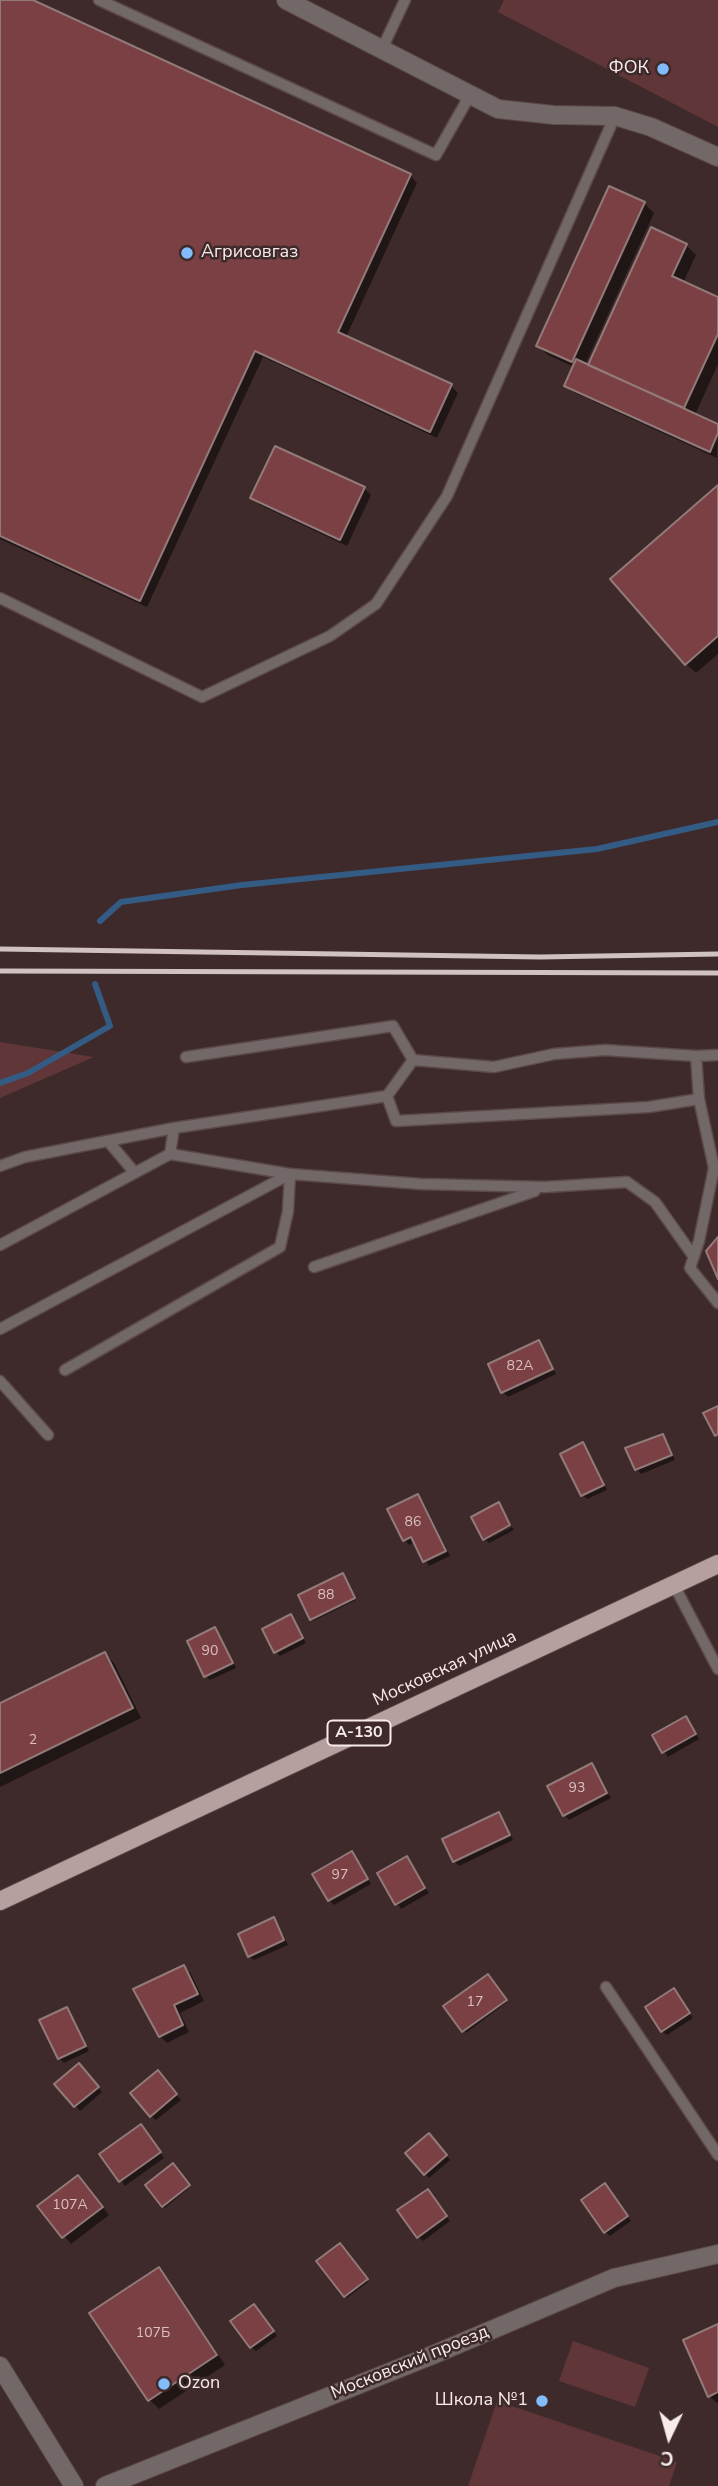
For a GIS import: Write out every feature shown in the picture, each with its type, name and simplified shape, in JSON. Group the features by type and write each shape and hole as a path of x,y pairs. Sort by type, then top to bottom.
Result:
{"main road":[{"name":"Московская улица","path":"0,1901 718,1564"}],"street":[{"path":"286,0 498,109 554,115 615,116 652,127 718,157"},
{"name":"Московский проезд","path":"105,2486 435,2354 614,2278 718,2254"},
{"path":"0,2365 74,2486"}],"lane":[{"path":"99,0 436,155 470,95"},
{"path":"382,49 405,0"},
{"path":"0,598 202,697 331,636 376,604 447,496 615,116"},
{"path":"187,1057 393,1026 413,1060"},
{"path":"413,1060 494,1067 554,1054 604,1050 718,1055"},
{"path":"696,1056 699,1099 713,1139 714,1168 690,1268 718,1303"},
{"path":"0,1166 25,1157 174,1128 387,1097 413,1060"},
{"path":"387,1097 396,1121 555,1114 649,1107 699,1099"},
{"path":"170,1154 174,1128"},
{"path":"108,1141 135,1173"},
{"path":"0,1245 170,1154 290,1174 421,1184 545,1187 627,1182 655,1202 694,1257"},
{"path":"0,1329 290,1174"},
{"path":"65,1370 280,1247 288,1211 290,1174"},
{"path":"314,1267 545,1187"},
{"path":"0,1381 48,1435"},
{"path":"674,1585 718,1669"},
{"path":"606,1987 718,2155"}],"shaded area":[{"name":"ФОК","path":"504,0 718,0 718,127 498,12"},
{"path":"0,1042 94,1057 0,1098"},
{"path":"573,2341 649,2368 635,2407 559,2381"},
{"path":"497,2401 677,2462 669,2486 468,2486"}],"building":[{"name":"Агрисовгаз","path":"0,0 33,0 411,174 338,332 452,384 430,432 255,351 140,601 0,536"},
{"path":"609,186 645,202 572,362 536,346"},
{"path":"651,227 687,244 672,276 718,297 718,334 684,408 588,365"},
{"path":"576,359 718,424 718,433 710,452 564,386"},
{"path":"275,446 365,487 340,540 250,498"},
{"path":"718,485 718,636 685,665 610,579"},
{"path":"718,1237 718,1279 706,1251"},
{"path":"539,1340 553,1369 501,1393 488,1364"},
{"path":"718,1406 718,1434 715,1436 703,1413"},
{"path":"663,1434 672,1455 635,1470 625,1448"},
{"path":"583,1442 604,1485 581,1496 560,1454"},
{"path":"418,1494 446,1551 423,1562 411,1537 403,1541 387,1509"},
{"path":"499,1502 510,1525 483,1540 471,1517"},
{"path":"343,1573 355,1598 310,1620 298,1595"},
{"path":"291,1614 303,1638 274,1653 262,1629"},
{"path":"215,1627 233,1663 204,1677 187,1641"},
{"path":"105,1652 133,1708 0,1773 0,1703"},
{"path":"686,1716 696,1734 662,1753 652,1735"},
{"path":"592,1763 607,1793 563,1816 547,1786"},
{"path":"499,1812 510,1835 453,1862 442,1839"},
{"path":"352,1851 368,1879 328,1901 312,1874"},
{"path":"407,1856 425,1888 395,1905 377,1873"},
{"path":"274,1917 284,1940 248,1957 238,1934"},
{"path":"184,1965 198,1994 174,2005 183,2025 159,2037 133,1989"},
{"path":"488,1974 507,2000 462,2032 443,2006"},
{"path":"674,1988 690,2013 661,2032 645,2007"},
{"path":"67,2007 86,2046 58,2059 39,2020"},
{"path":"79,2063 99,2087 74,2107 54,2084"},
{"path":"158,2070 177,2094 150,2117 130,2093"},
{"path":"141,2124 161,2152 119,2182 99,2154"},
{"path":"429,2133 447,2155 424,2175 405,2153"},
{"path":"173,2163 190,2185 162,2207 145,2185"},
{"path":"78,2175 103,2207 62,2238 37,2206"},
{"path":"605,2183 628,2216 604,2233 581,2200"},
{"path":"428,2189 447,2216 417,2238 397,2210"},
{"path":"340,2243 368,2279 344,2297 316,2261"},
{"path":"159,2267 217,2355 148,2401 89,2313"},
{"path":"254,2304 274,2331 250,2348 230,2321"},
{"path":"718,2324 718,2392 708,2397 683,2340"}],"waterway":[{"path":"100,921 121,902 242,885 597,849 718,822"},
{"path":"0,1083 28,1073 110,1026 95,984"}],"railway":[{"path":"0,949 540,957 718,954"},
{"path":"0,971 718,973"}],"place":[{"name":"ФОК","path":"663,69"},
{"name":"Агрисовгаз","path":"187,253"},
{"name":"Ozon","path":"164,2384"},
{"name":"Школа №1","path":"542,2401"}]}
